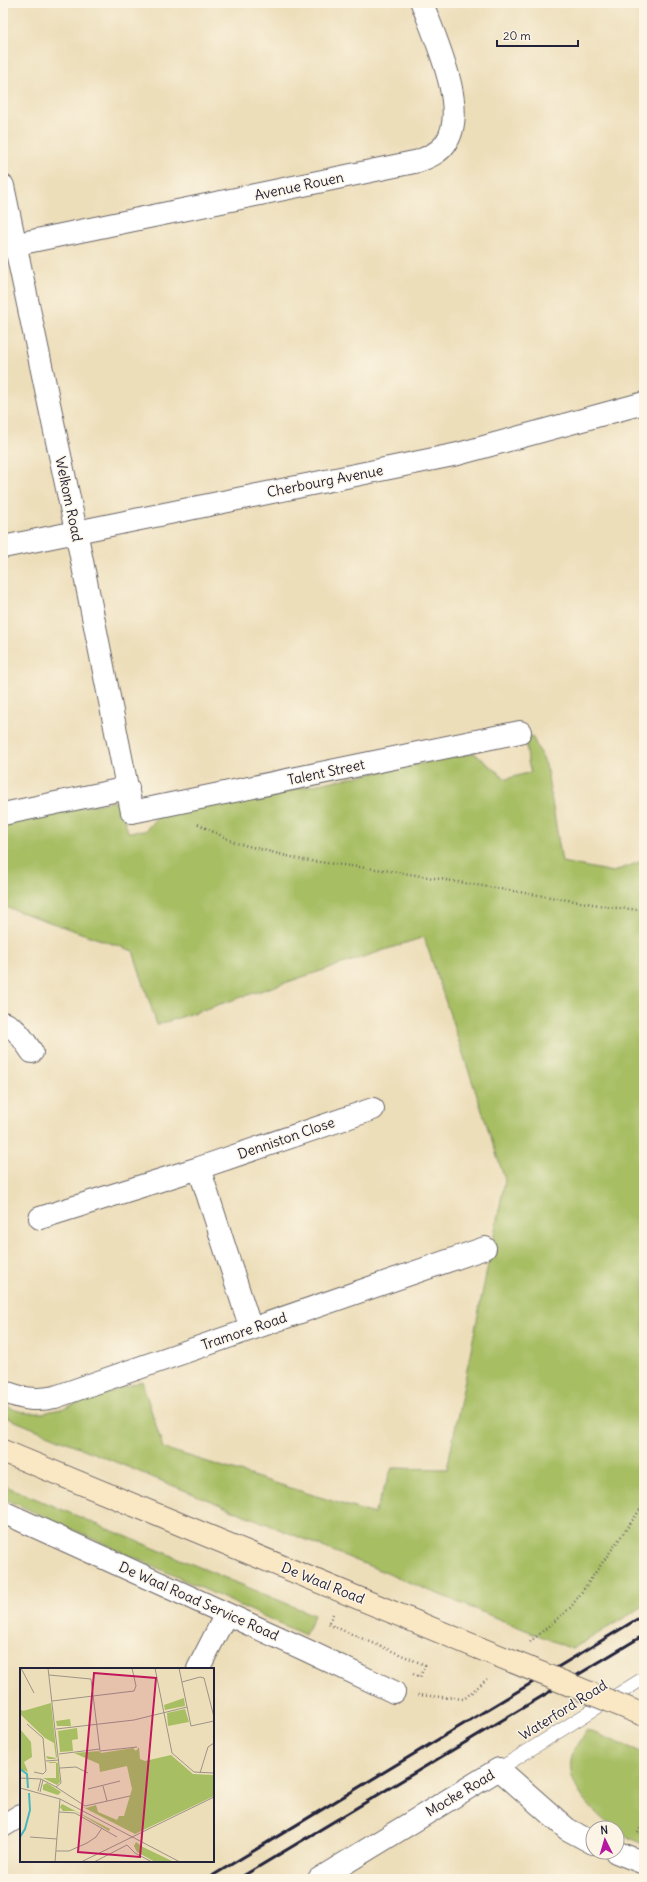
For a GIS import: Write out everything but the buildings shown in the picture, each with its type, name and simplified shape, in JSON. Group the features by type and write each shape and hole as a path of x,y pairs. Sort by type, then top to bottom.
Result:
{"main road":[{"name":"De Waal Road","path":"3,1451 644,1715"}],"street":[{"name":"Avenue Rouen","path":"9,245 419,161 434,154 444,145 452,133 454,101 450,82 422,3"},
{"name":"Welkom Road","path":"3,186 9,245 76,531 132,812"},
{"name":"Cherbourg Avenue","path":"3,547 458,454 644,403"},
{"name":"Talent Street","path":"132,812 520,732"},
{"path":"3,814 128,788"},
{"path":"3,1023 10,1025 21,1036 32,1052"},
{"name":"Denniston Close","path":"40,1218 199,1168 373,1109"},
{"path":"199,1168 251,1329"},
{"name":"Tramore Road","path":"3,1391 16,1397 30,1400 42,1400 485,1248"},
{"name":"De Waal Road Service Road","path":"3,1512 306,1650 394,1692"},
{"path":"199,1668 226,1614"},
{"name":"Mocke Road","path":"319,1879 499,1769 567,1829 585,1839"},
{"path":"3,1826 20,1816"},
{"path":"625,1856 644,1863"}],"lane":[{"name":"Waterford Road","path":"499,1769 644,1678"}],"path":[{"path":"170,804 189,820 236,843 303,860 391,871 609,907 644,910"},
{"path":"529,1643 571,1607 644,1504"},
{"path":"333,1613 328,1624 425,1665 420,1677 406,1671"},
{"path":"394,1692 464,1700 488,1679"}],"green space":[{"path":"532,736 546,765 562,862 613,872 644,860 644,1606 572,1649 3,1416 3,1406 26,1413 42,1413 61,1409 142,1381 163,1448 374,1514 392,1468 447,1469 505,1180 424,937 157,1025 133,951 3,906 3,823 113,801 121,806 128,832 145,831 158,816 474,753 506,779 531,772 528,762 526,738"},
{"path":"3,1485 314,1615 305,1635 3,1498"},
{"path":"587,1730 644,1753 644,1845 625,1835 625,1820 604,1820 590,1807 578,1790 573,1780 571,1760 575,1748"}],"railway":[{"path":"207,1879 644,1615"},
{"path":"238,1879 644,1635"}]}
